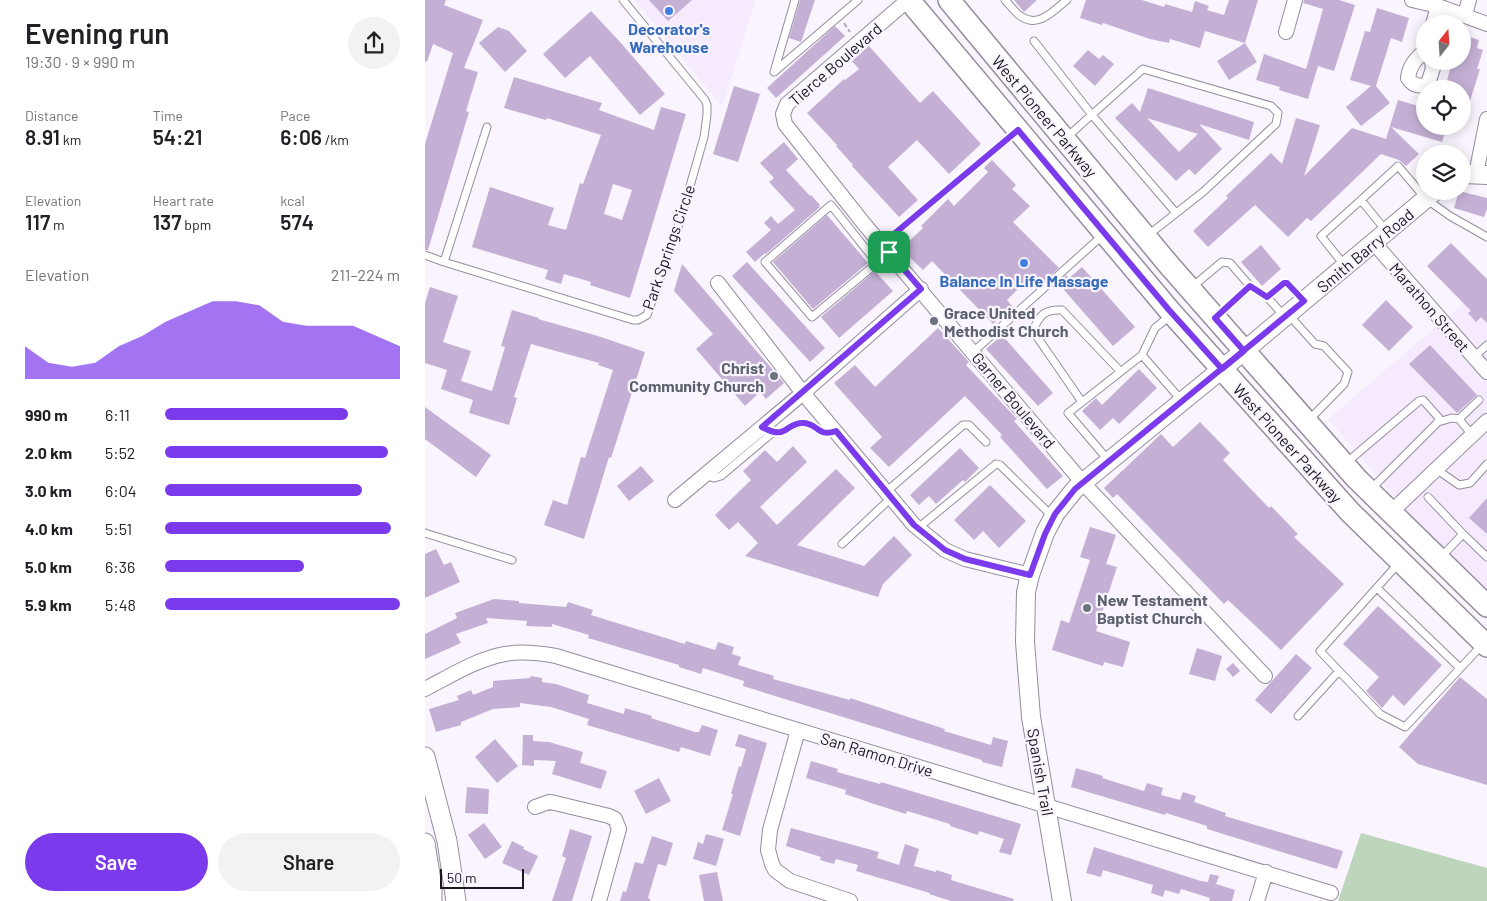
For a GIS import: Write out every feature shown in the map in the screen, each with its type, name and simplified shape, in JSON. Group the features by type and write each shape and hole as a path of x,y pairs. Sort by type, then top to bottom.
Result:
{"main road":[{"name":"West Pioneer Parkway","path":"909,0 1172,313 1222,369 1350,512 1485,644"},
{"name":"West Pioneer Parkway","path":"949,0 1189,288 1344,465 1439,559 1482,598"},
{"path":"425,757 447,841 456,901"},
{"path":"425,842 432,887 432,901"}],"street":[{"name":"Tierce Boulevard","path":"784,110 787,104 909,0"},
{"path":"1286,32 1295,0"},
{"path":"1412,0 1465,15 1469,0"},
{"path":"1436,15 1438,6"},
{"path":"1471,17 1487,24"},
{"path":"1416,58 1411,66 1408,78 1412,83 1423,86 1428,84 1432,70"},
{"name":"Garner Boulevard","path":"784,110 785,124 886,248 1083,482 1265,676"},
{"path":"1475,174 1487,119"},
{"name":"Smith Barry Road","path":"1025,642 1026,592 1030,575 1053,518 1075,489 1425,200"},
{"name":"Marathon Street","path":"1380,237 1487,372"},
{"path":"718,283 803,393 918,528 945,550 965,559 1030,575"},
{"path":"675,500 705,475 767,430 803,393 921,289"},
{"path":"1391,512 1487,421"},
{"name":"Spanish Trail","path":"1025,642 1031,717 1062,901"},
{"name":"San Ramon Drive","path":"425,689 486,659 506,654 537,653 587,664 1331,893"},
{"path":"798,730 771,830 768,850 772,864 775,870 790,880 849,901"},
{"path":"535,807 549,802 609,816 615,820 619,829 599,901"},
{"path":"1257,901 1266,872"}],"lane":[{"name":"Park Springs Circle","path":"425,255 633,320 638,320 647,315 680,221 704,137 707,105 705,100 623,0"},
{"path":"795,0 774,72 858,0"},
{"path":"1005,0 1021,17 1039,21 1067,0"},
{"path":"1035,41 1093,115 1176,213"},
{"path":"1065,139 1143,69 1271,106 1278,113 1276,124 1203,192 1146,237"},
{"path":"444,262 487,127"},
{"path":"877,263 831,205 765,262 812,317 877,263 886,248 1018,130"},
{"path":"1345,266 1321,236 1398,166 1416,182"},
{"path":"1361,200 1380,237"},
{"path":"1436,200 1450,216 1487,237"},
{"path":"973,352 1105,234"},
{"path":"1189,288 1222,262 1230,263 1250,286 1267,297 1315,344 1324,346 1348,372 1344,384 1307,422"},
{"path":"1267,297 1284,283 1287,283 1304,301"},
{"path":"1215,318 1250,286"},
{"path":"1082,402 1033,331 1038,319 1050,309 1062,310 1120,372"},
{"path":"1109,461 1069,413 1142,355 1155,328 1172,313"},
{"path":"1474,357 1487,345"},
{"path":"1142,355 1182,401"},
{"path":"1344,465 1419,401 1423,400 1439,418 1438,422"},
{"path":"1459,419 1479,400"},
{"path":"1369,490 1438,422 1452,418 1459,419 1471,435"},
{"path":"767,430 782,432 803,423 814,426 821,432 828,434 836,431"},
{"path":"842,544 889,495 963,425 969,425 986,442"},
{"path":"918,528 996,464 1000,465 1053,518"},
{"path":"1436,469 1459,485 1470,482 1487,464"},
{"path":"1428,498 1487,557"},
{"path":"425,533 511,560"},
{"path":"1439,559 1463,534"},
{"path":"1401,561 1320,651 1380,714 1405,727 1485,644"},
{"path":"1377,588 1460,668"},
{"path":"1298,716 1339,671"}],"shaded area":[{"path":"634,0 756,0 722,106"},
{"path":"1487,283 1487,592 1470,579 1404,508 1328,419"}],"green space":[{"path":"1361,833 1487,868 1487,901 1338,901"}],"building":[{"path":"425,0 446,0 444,5 483,20 464,68 478,72 466,111 469,112 428,250 425,250 425,144 453,53 433,44 427,62 425,61"},
{"name":"Decorator's Warehouse","path":"649,0 692,0 668,21"},
{"path":"800,0 815,0 801,42 789,38"},
{"path":"1014,0 1037,0 1024,12"},
{"path":"1086,0 1142,0 1164,7 1165,4 1192,12 1195,1 1209,6 1207,10 1224,15 1229,0 1258,0 1245,43 1205,31 1200,48 1170,39 1169,43 1150,39 1103,23 1102,25 1080,18"},
{"path":"1304,0 1339,0 1355,5 1334,71 1318,66 1308,99 1279,90 1280,87 1256,80 1264,54 1306,69 1323,9 1303,3"},
{"path":"1377,8 1409,18 1402,42 1391,38 1376,86 1390,103 1361,126 1346,107 1371,86 1350,80 1365,31 1370,32"},
{"path":"591,11 665,94 640,115 590,56 565,78 543,54"},
{"path":"835,26 845,36 776,98 767,88"},
{"path":"498,27 509,31 527,51 505,72 479,43"},
{"path":"1471,38 1479,40 1477,48 1483,50 1477,69 1480,69 1471,98 1471,80 1447,80 1450,70 1471,70"},
{"path":"1245,43 1257,62 1229,80 1217,61"},
{"path":"869,46 920,103 933,91 981,144 949,174 917,140 888,167 918,200 899,217 807,113 844,79 859,69 852,61"},
{"path":"1088,50 1099,59 1103,55 1114,64 1095,86 1073,66"},
{"path":"514,77 602,103 599,110 654,130 661,107 686,114 630,298 590,285 591,282 564,274 561,284 545,279 548,270 472,247 490,187 554,208 548,225 566,230 580,183 583,184 601,135 547,118 546,120 504,108","holes":["613,184 632,190 622,220 604,214"]},
{"path":"734,86 760,94 738,162 713,154"},
{"path":"1148,88 1254,122 1249,140 1199,124 1222,149 1195,175 1189,169 1176,181 1115,118 1132,103 1140,112","holes":["1147,118 1198,134 1179,152"]},
{"path":"1398,100 1416,105 1416,134 1391,127 1416,151 1416,157 1406,166 1399,160 1381,154 1311,221 1307,218 1288,237 1255,205 1208,247 1193,231 1271,153 1282,164 1296,118 1320,125 1304,176 1352,128 1386,139"},
{"path":"1418,135 1444,135 1442,142"},
{"path":"784,142 798,159 786,170 820,207 755,262 746,252 771,230 764,223 771,216 778,224 795,210 769,182 774,178 760,163"},
{"path":"992,160 1016,185 1012,189 1030,206 1013,222 1059,268 1036,288 1027,280 1007,300 1012,306 993,324 932,261 923,270 901,249 923,228 921,226 948,199 954,206 988,172 984,168"},
{"path":"1471,194 1487,198 1487,209 1484,217 1454,208 1456,200 1471,200"},
{"path":"827,215 868,263 813,309 773,262"},
{"path":"1451,243 1487,279 1487,323 1481,317 1476,322 1468,313 1471,311 1427,266"},
{"path":"1261,245 1281,269 1262,286 1241,262"},
{"path":"747,262 825,348 810,362 732,276"},
{"path":"682,264 784,383 766,399 760,392 745,406 696,349 713,334 674,291"},
{"path":"1082,267 1135,327 1113,346 1058,283 1066,275 1069,278"},
{"path":"875,271 893,291 839,338 821,317"},
{"path":"430,287 458,296 443,342 471,351 461,381 492,391 505,347 501,346 512,310 645,352 611,458 609,457 584,539 544,525 553,500 567,505 581,457 585,458 613,370 598,365 599,363 531,344 514,397 517,398 509,425 469,413 473,400 441,389 447,370 425,363 425,303"},
{"path":"1386,300 1413,327 1389,351 1362,325"},
{"path":"938,328 969,362 966,365 1017,419 1014,421 1063,476 1047,489 1000,437 1002,435 965,396 889,467 870,448 882,437 834,383 855,365 875,387"},
{"path":"1002,335 1053,393 1038,406 986,349"},
{"path":"1430,345 1477,395 1457,413 1409,364"},
{"path":"1139,369 1157,388 1119,424 1113,418 1100,430 1082,411 1096,398 1102,405"},
{"path":"425,407 491,455 476,477 425,439"},
{"path":"1200,422 1230,453 1223,460 1269,508 1271,506 1298,534 1294,537 1344,584 1281,650 1228,600 1224,604 1117,494 1113,498 1104,488 1161,434 1173,447"},
{"path":"793,446 807,462 760,507 777,525 836,469 855,488 797,545 864,566 894,536 912,555 883,584 878,597 745,556 758,543 738,522 729,530 715,515 751,480 743,471 765,450 777,462"},
{"path":"960,448 979,468 965,482 963,480 936,504 929,496 919,505 910,495"},
{"path":"641,466 654,481 629,501 617,486"},
{"path":"990,485 1026,521 999,548 983,531 974,540 954,520"},
{"path":"1487,498 1487,534 1469,518"},
{"path":"1090,527 1116,535 1106,564 1117,567 1096,631 1130,642 1123,667 1104,662 1103,666 1052,650 1061,620 1069,623 1090,560 1080,557"},
{"path":"436,549 444,565 451,562 460,582 425,598 425,554"},
{"path":"494,599 566,607 568,602 593,610 591,615 685,644 686,641 715,650 718,642 734,647 732,654 741,657 738,665 774,676 773,679 850,700 850,698 945,729 944,731 991,745 993,737 1008,741 1002,767 743,686 744,681 703,668 701,674 679,667 679,665 588,638 589,635 552,624 552,627 526,626 527,621 486,618 488,623 456,634 461,643 425,659 425,634 457,618 455,613"},
{"path":"1378,606 1442,665 1404,706 1393,695 1382,708 1366,691 1379,677 1343,644"},
{"path":"1197,648 1222,656 1215,681 1189,674"},
{"path":"1296,654 1312,668 1271,714 1255,700"},
{"path":"1233,663 1240,671 1233,677 1226,669"},
{"path":"531,676 542,678 542,682 556,684 589,695 587,703 624,714 625,708 695,732 699,732 702,725 718,730 710,756 681,747 679,752 587,725 589,719 551,707 520,703 520,707 493,709 461,722 461,725 436,732 429,709 459,700 457,696 471,690 473,695 493,687 493,681 530,678"},
{"path":"1460,677 1487,699 1487,785 1418,764 1399,747"},
{"path":"739,734 767,743 740,836 722,830 739,766 741,767 746,749 735,746"},
{"path":"523,735 533,735 533,741 549,742 583,752 580,763 607,771 601,789 552,774 556,761 534,760 534,766 522,765"},
{"path":"495,739 518,766 497,783 475,757"},
{"path":"811,761 838,769 837,772 880,784 881,782 1021,824 1011,855 999,852 1004,839 979,831 978,835 907,811 906,814 845,794 846,790 806,778"},
{"path":"1076,768 1144,791 1147,783 1163,788 1161,795 1180,800 1183,792 1196,796 1194,802 1226,813 1225,816 1343,851 1337,869 1207,829 1207,826 1166,813 1165,815 1071,787"},
{"path":"659,778 671,801 646,814 634,791"},
{"path":"467,787 489,789 488,814 465,813"},
{"path":"484,823 502,847 485,859 468,835"},
{"path":"791,828 879,852 877,858 899,865 905,844 919,849 914,866 952,875 951,880 1014,899 1013,901 951,901 856,871 858,865 836,859 834,864 820,860 821,857 786,846"},
{"path":"570,829 592,836 572,901 552,901 566,858 562,856"},
{"path":"706,834 724,839 716,866 693,859 698,842 703,844"},
{"path":"652,836 673,843 666,866 658,864 648,898 650,901 620,901 623,891 626,892 635,862 643,864"},
{"path":"512,841 538,856 529,875 502,863"},
{"path":"1094,847 1201,881 1208,882 1210,874 1219,876 1216,884 1235,890 1232,901 1209,901 1210,898 1181,889 1179,894 1165,890 1163,897 1151,893 1153,885 1103,870 1101,877 1086,873"},
{"path":"717,872 723,901 704,901 699,875"}],"place":[{"name":"Decorator's Warehouse","path":"669,11"},
{"name":"Balance In Life Massage","path":"1024,263"},
{"name":"Grace United Methodist Church","path":"934,321"},
{"name":"Christ Community Church","path":"774,376"},
{"name":"New Testament Baptist Church","path":"1087,608"}],"route":[{"path":"889,252 882,244 1018,130 1169,310 1222,369 1244,351 1215,318 1250,286 1267,297 1284,283 1287,283 1304,301 1284,316 1244,351 1075,489 1055,514 1045,534 1030,575 965,559 945,550 914,525 836,431 828,434 821,432 814,426 803,423 782,432 772,433 762,427 921,289 889,252"}]}
